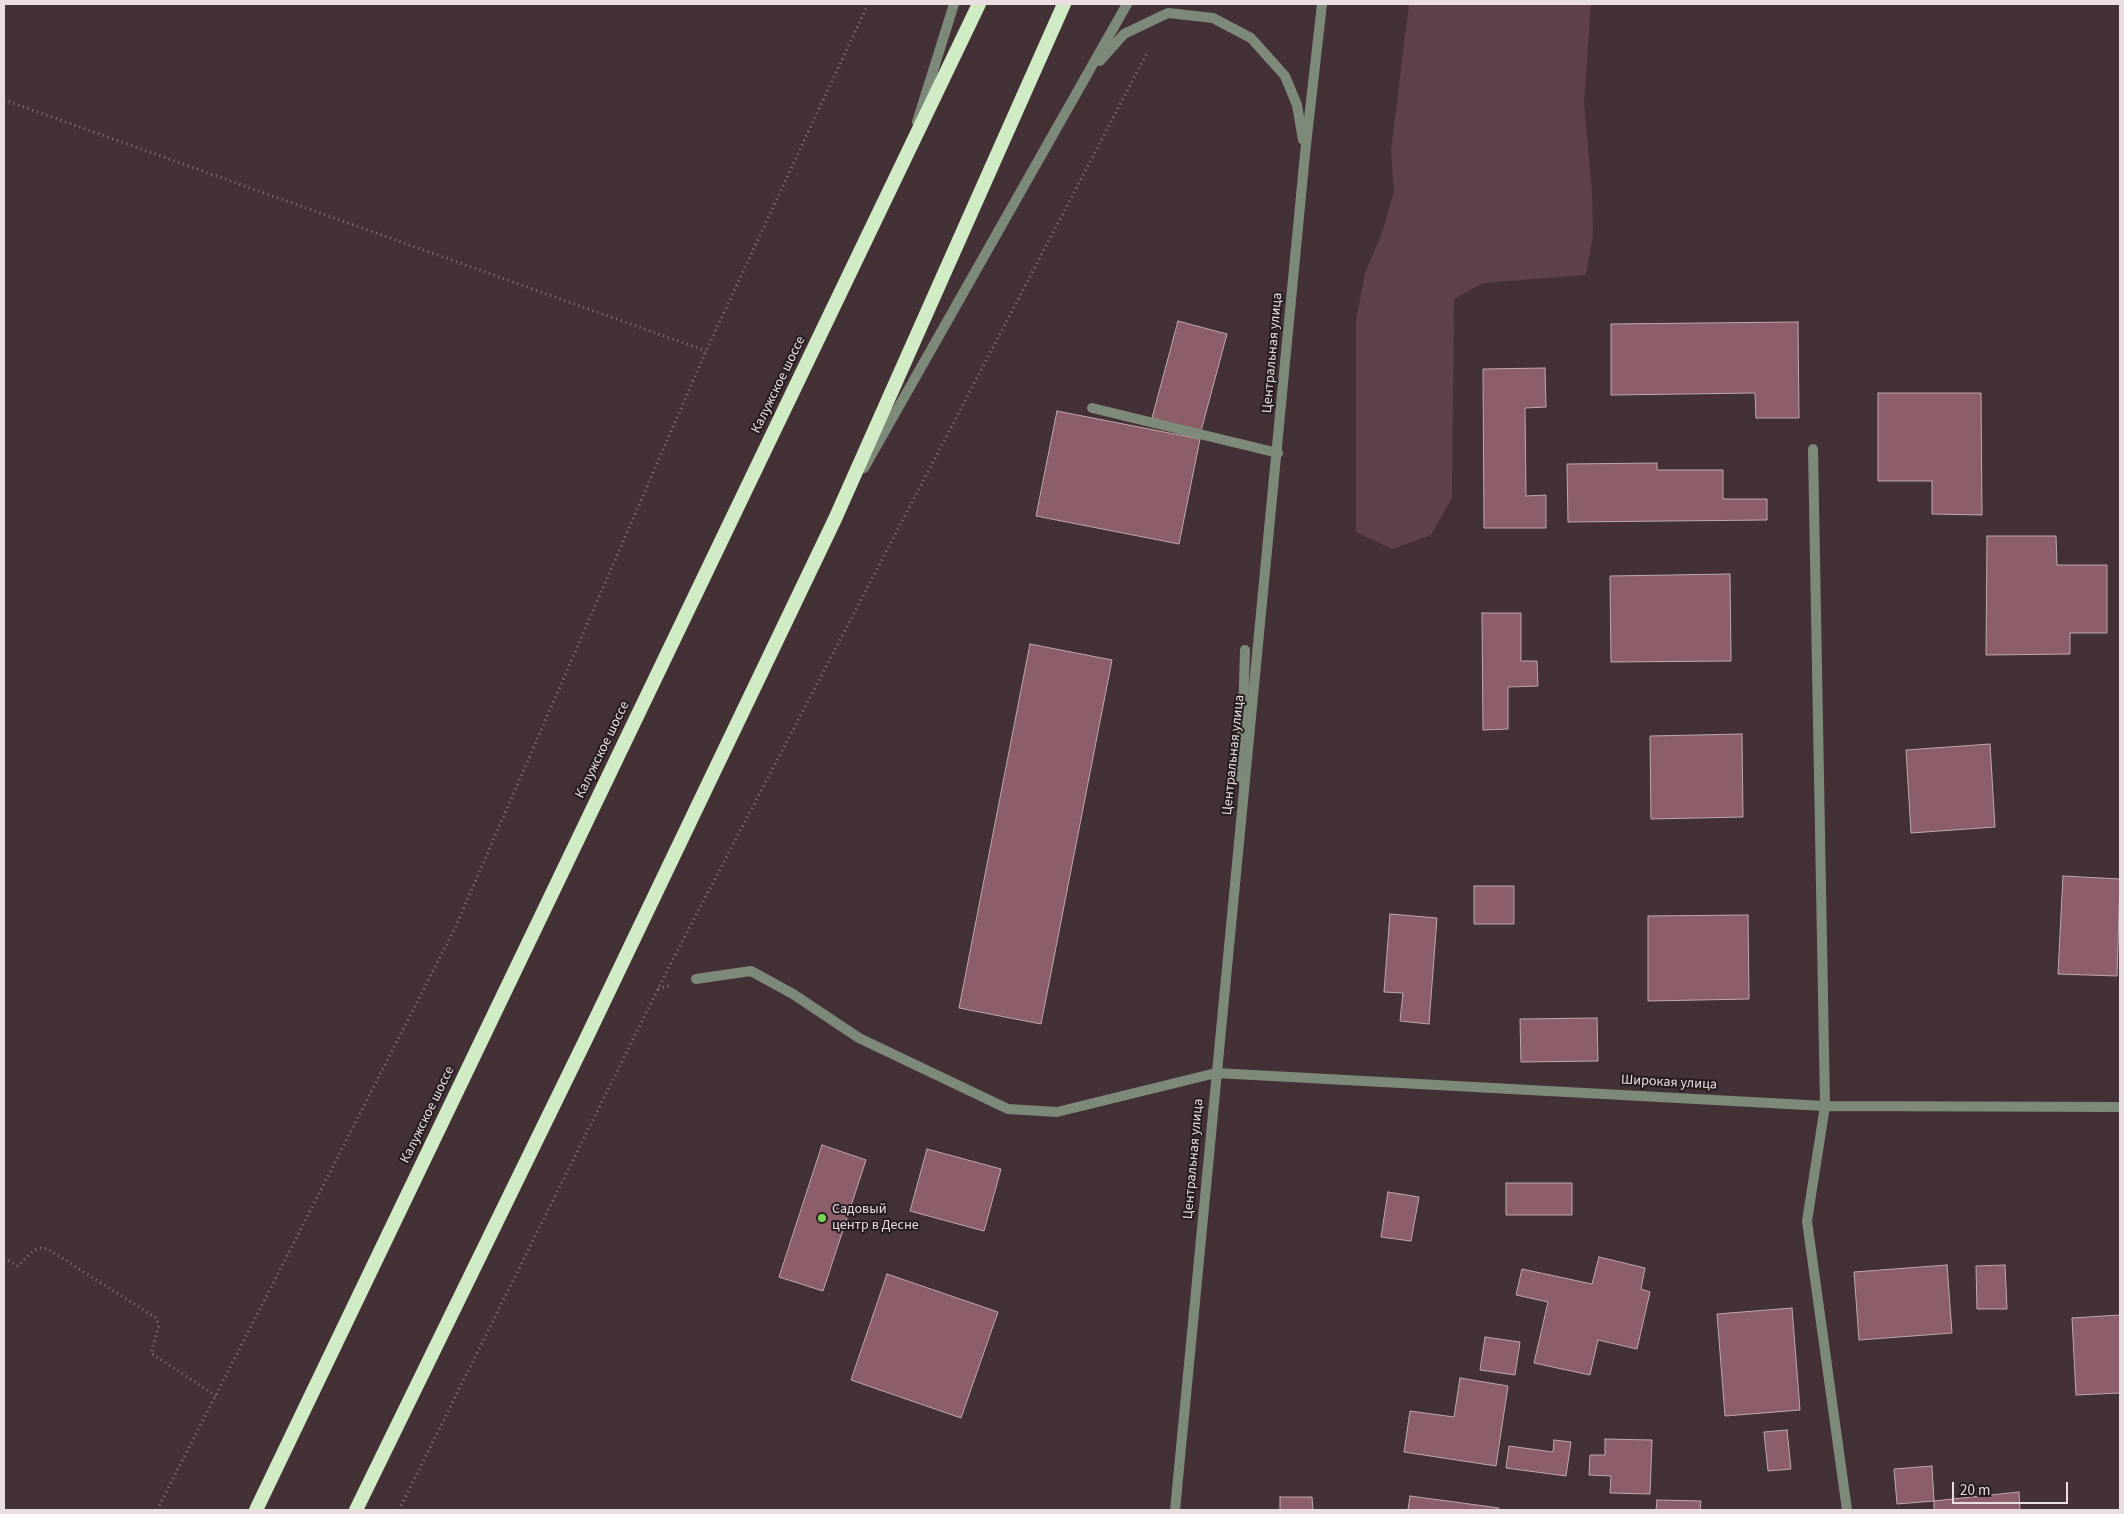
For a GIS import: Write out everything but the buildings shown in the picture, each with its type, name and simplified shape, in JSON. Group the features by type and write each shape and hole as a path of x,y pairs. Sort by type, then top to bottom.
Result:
{"highway":[{"name":"Калужское шоссе","path":"256,1510 979,4"},
{"path":"356,1510 585,1041 835,519 1064,4"}],"street":[{"path":"903,165 954,4"},
{"path":"835,519 1090,73 1127,4"},
{"name":"Центральная улица","path":"1175,1510 1238,844 1278,453 1305,154 1322,4"},
{"path":"1090,73 1124,34 1168,13 1213,18 1251,38 1285,76 1297,105 1305,154"},
{"path":"1092,408 1278,453"},
{"path":"1813,450 1825,1106 1808,1220 1846,1510"},
{"path":"1238,844 1245,650"},
{"name":"Широкая улица","path":"696,978 751,971 793,994 859,1038 1008,1109 1056,1112 1216,1073 1825,1106 2120,1107"}],"path":[{"path":"157,1510 455,928 706,351 868,4"},
{"path":"399,1510 671,962 1168,13"},
{"path":"4,100 706,351"},
{"path":"4,1258 18,1266 33,1251 39,1248 48,1249 156,1318 159,1325 150,1350 152,1355 216,1396"}],"shaded area":[{"path":"1409,4 1591,4 1584,102 1592,192 1593,235 1586,275 1483,283 1454,299 1452,498 1431,535 1392,549 1356,532 1356,321 1365,273 1382,233 1394,191 1391,151"}],"place":[{"name":"Садовый центр в Десне","path":"822,1218"}]}
